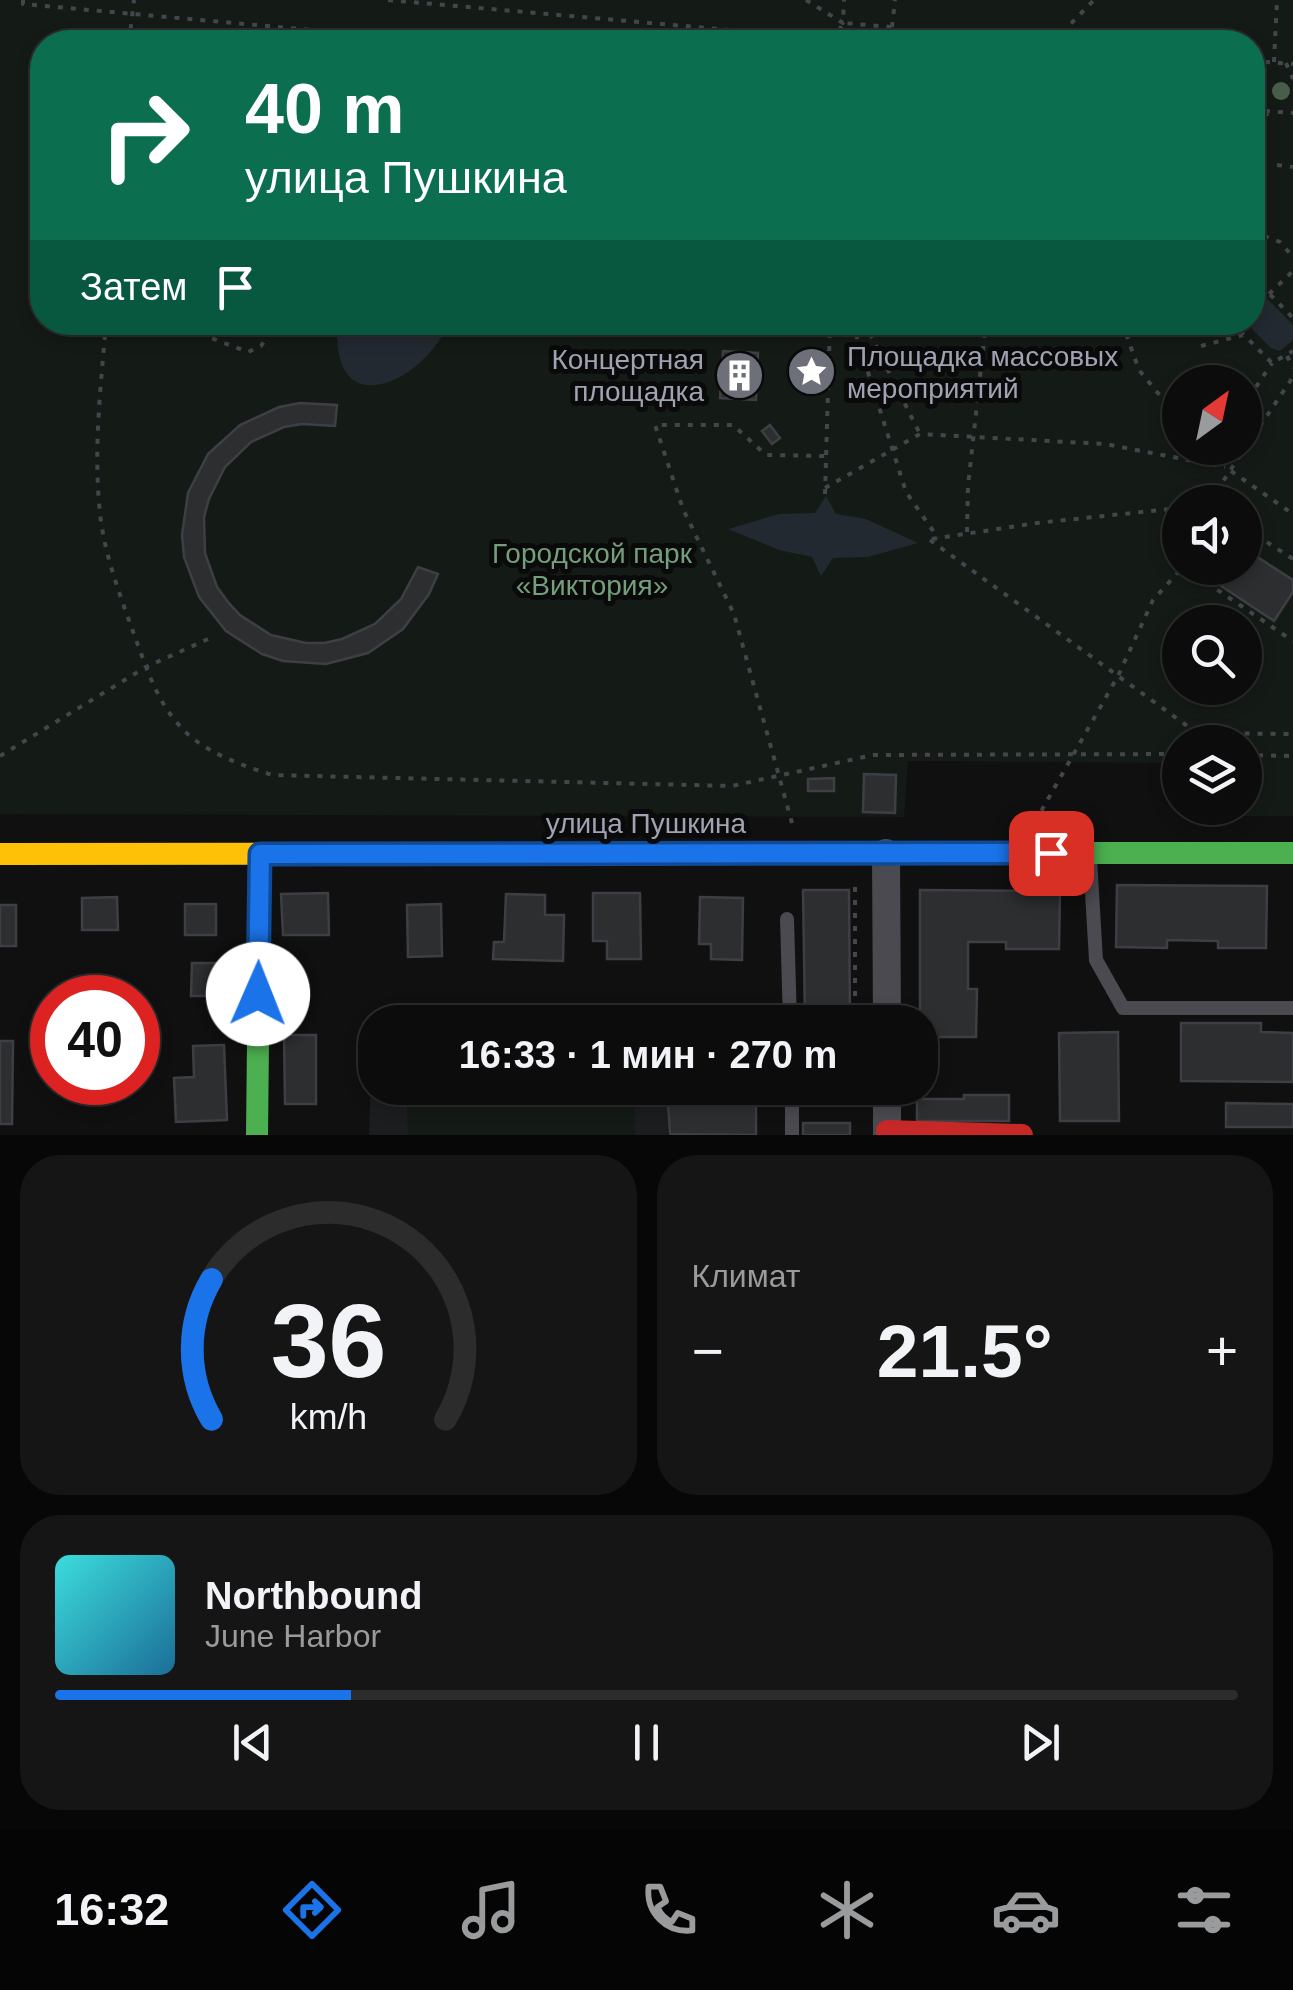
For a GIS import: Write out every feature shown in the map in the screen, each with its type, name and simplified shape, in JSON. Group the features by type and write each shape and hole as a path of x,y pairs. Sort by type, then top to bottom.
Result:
{"street":[{"path":"886,853 887,1005"},
{"name":"улица Пушкина","path":"0,854 1293,853"},
{"path":"257,1135 260,854"},
{"path":"887,1105 887,1133 1022,1135"}],"lane":[{"path":"1090,853 1096,960 1123,1008 1293,1008"},
{"path":"787,919 790,1005"},
{"path":"792,1105 792,1135"}],"path":[{"path":"23,0 23,4 131,16 300,30"},
{"path":"130,30 134,0"},
{"path":"388,0 714,30"},
{"path":"806,0 842,23 897,30"},
{"path":"838,30 844,0"},
{"path":"892,27 895,0"},
{"path":"1065,30 1094,0"},
{"path":"1274,62 1277,0"},
{"path":"1265,61 1293,64"},
{"path":"1286,63 1293,80"},
{"path":"1265,111 1293,113"},
{"path":"1265,116 1274,112"},
{"path":"1277,164 1293,166"},
{"path":"1265,236 1280,242 1293,256"},
{"path":"1269,294 1293,271"},
{"path":"1265,290 1293,318"},
{"path":"105,335 96,444 100,516 119,591 146,667 179,726 206,748 272,776 732,786 873,754 1162,754"},
{"path":"207,335 248,352 261,346 268,335"},
{"path":"830,335 825,491 920,434 1105,444 1172,454 1228,469"},
{"path":"856,335 906,492 938,538"},
{"path":"870,335 920,434"},
{"path":"967,533 968,486 985,335"},
{"path":"1126,335 1138,370 1162,399"},
{"path":"1201,346 1243,335 1272,362"},
{"path":"1262,378 1272,362 1293,351"},
{"path":"1287,356 1293,368"},
{"path":"1219,485 1293,377"},
{"path":"792,823 734,614 684,509 656,426 734,426 766,455 826,456"},
{"path":"1224,465 1293,514"},
{"path":"1162,510 930,540 1197,732 1293,734"},
{"path":"1262,539 1293,559"},
{"path":"1034,824 1118,676 1153,600 1167,585"},
{"path":"1209,585 1293,641"},
{"path":"0,756 146,667 208,639"},
{"path":"1262,755 1293,756"},
{"path":"855,853 855,1005"}],"shaded area":[{"path":"1265,296 1293,325 1293,340 1280,351 1258,335 1265,335"},
{"path":"338,335 442,335 419,364 380,384 362,384 348,374 339,355"},
{"path":"826,496 836,514 866,519 918,543 868,557 833,558 821,576 812,557 779,550 728,529 779,514 815,513"},
{"path":"370,1105 667,1105 668,1135 369,1135"}],"green space":[{"name":"Городской парк «Виктория»","path":"0,0 1293,0 1293,816 1262,816 1262,725 1162,725 1162,763 908,761 904,817 0,814"},
{"path":"407,1105 634,1105 635,1135 408,1135"}],"building":[{"name":"Концертная площадка","path":"723,351 758,353 756,400 720,398"},
{"path":"300,403 337,405 335,426 284,427 251,442 225,467 209,499 204,517 205,553 217,587 228,602 240,615 271,635 324,643 375,624 401,599 418,567 438,574 429,594 403,629 368,653 326,664 283,661 262,654 226,631 199,597 184,557 182,535 188,493 208,454 240,425 279,407"},
{"path":"770,425 780,438 772,444 762,431"},
{"path":"1262,560 1293,580 1293,592 1274,621 1262,613 1262,605 1250,605 1220,585 1262,585"},
{"path":"864,774 896,775 895,813 863,812"},
{"path":"834,778 834,791 808,791 808,779"},
{"path":"1117,885 1267,886 1266,948 1218,948 1218,941 1167,940 1167,948 1116,947"},
{"path":"803,890 849,890 850,1005 805,1005"},
{"path":"920,890 1060,891 1059,949 1006,949 1006,942 968,942 968,989 977,989 976,1037 938,1037 938,1005 920,1005"},
{"path":"328,893 329,935 283,935 281,894"},
{"path":"593,893 640,893 641,959 607,959 607,941 593,941"},
{"path":"506,894 545,895 545,915 564,915 563,961 493,959 494,942 504,942"},
{"path":"117,897 118,930 82,930 82,898"},
{"path":"700,897 743,898 742,960 711,959 711,944 699,944"},
{"path":"185,904 216,904 216,935 185,935"},
{"path":"441,904 442,956 408,957 407,905"},
{"path":"0,905 16,905 16,946 0,946"},
{"path":"192,963 228,963 228,996 191,996"},
{"path":"1181,1023 1261,1023 1261,1032 1293,1033 1293,1082 1181,1081"},
{"path":"1118,1032 1119,1121 1060,1121 1059,1033"},
{"path":"284,1035 316,1035 316,1104 285,1104"},
{"path":"0,1041 13,1041 12,1124 0,1124"},
{"path":"224,1045 227,1120 176,1122 174,1078 194,1077 193,1046"},
{"path":"964,1095 1009,1095 1009,1121 917,1121 917,1105 938,1105 938,1099 964,1099"},
{"path":"1226,1103 1293,1104 1293,1127 1226,1127"},
{"path":"668,1105 756,1105 756,1135 670,1134"},
{"path":"803,1123 850,1123 850,1135 803,1135"}],"traffic: fast":[{"path":"257,1135 260,853"},
{"path":"696,853 1293,853"}],"traffic: slow":[{"path":"0,854 696,853"}],"traffic: jam":[{"path":"887,1131 1022,1135"}],"place":[{"name":"Площадка массовых мероприятий","path":"812,372"},
{"name":"Концертная площадка","path":"739,375"}],"route":[{"path":"258,994 260,854 1051,853"}]}
